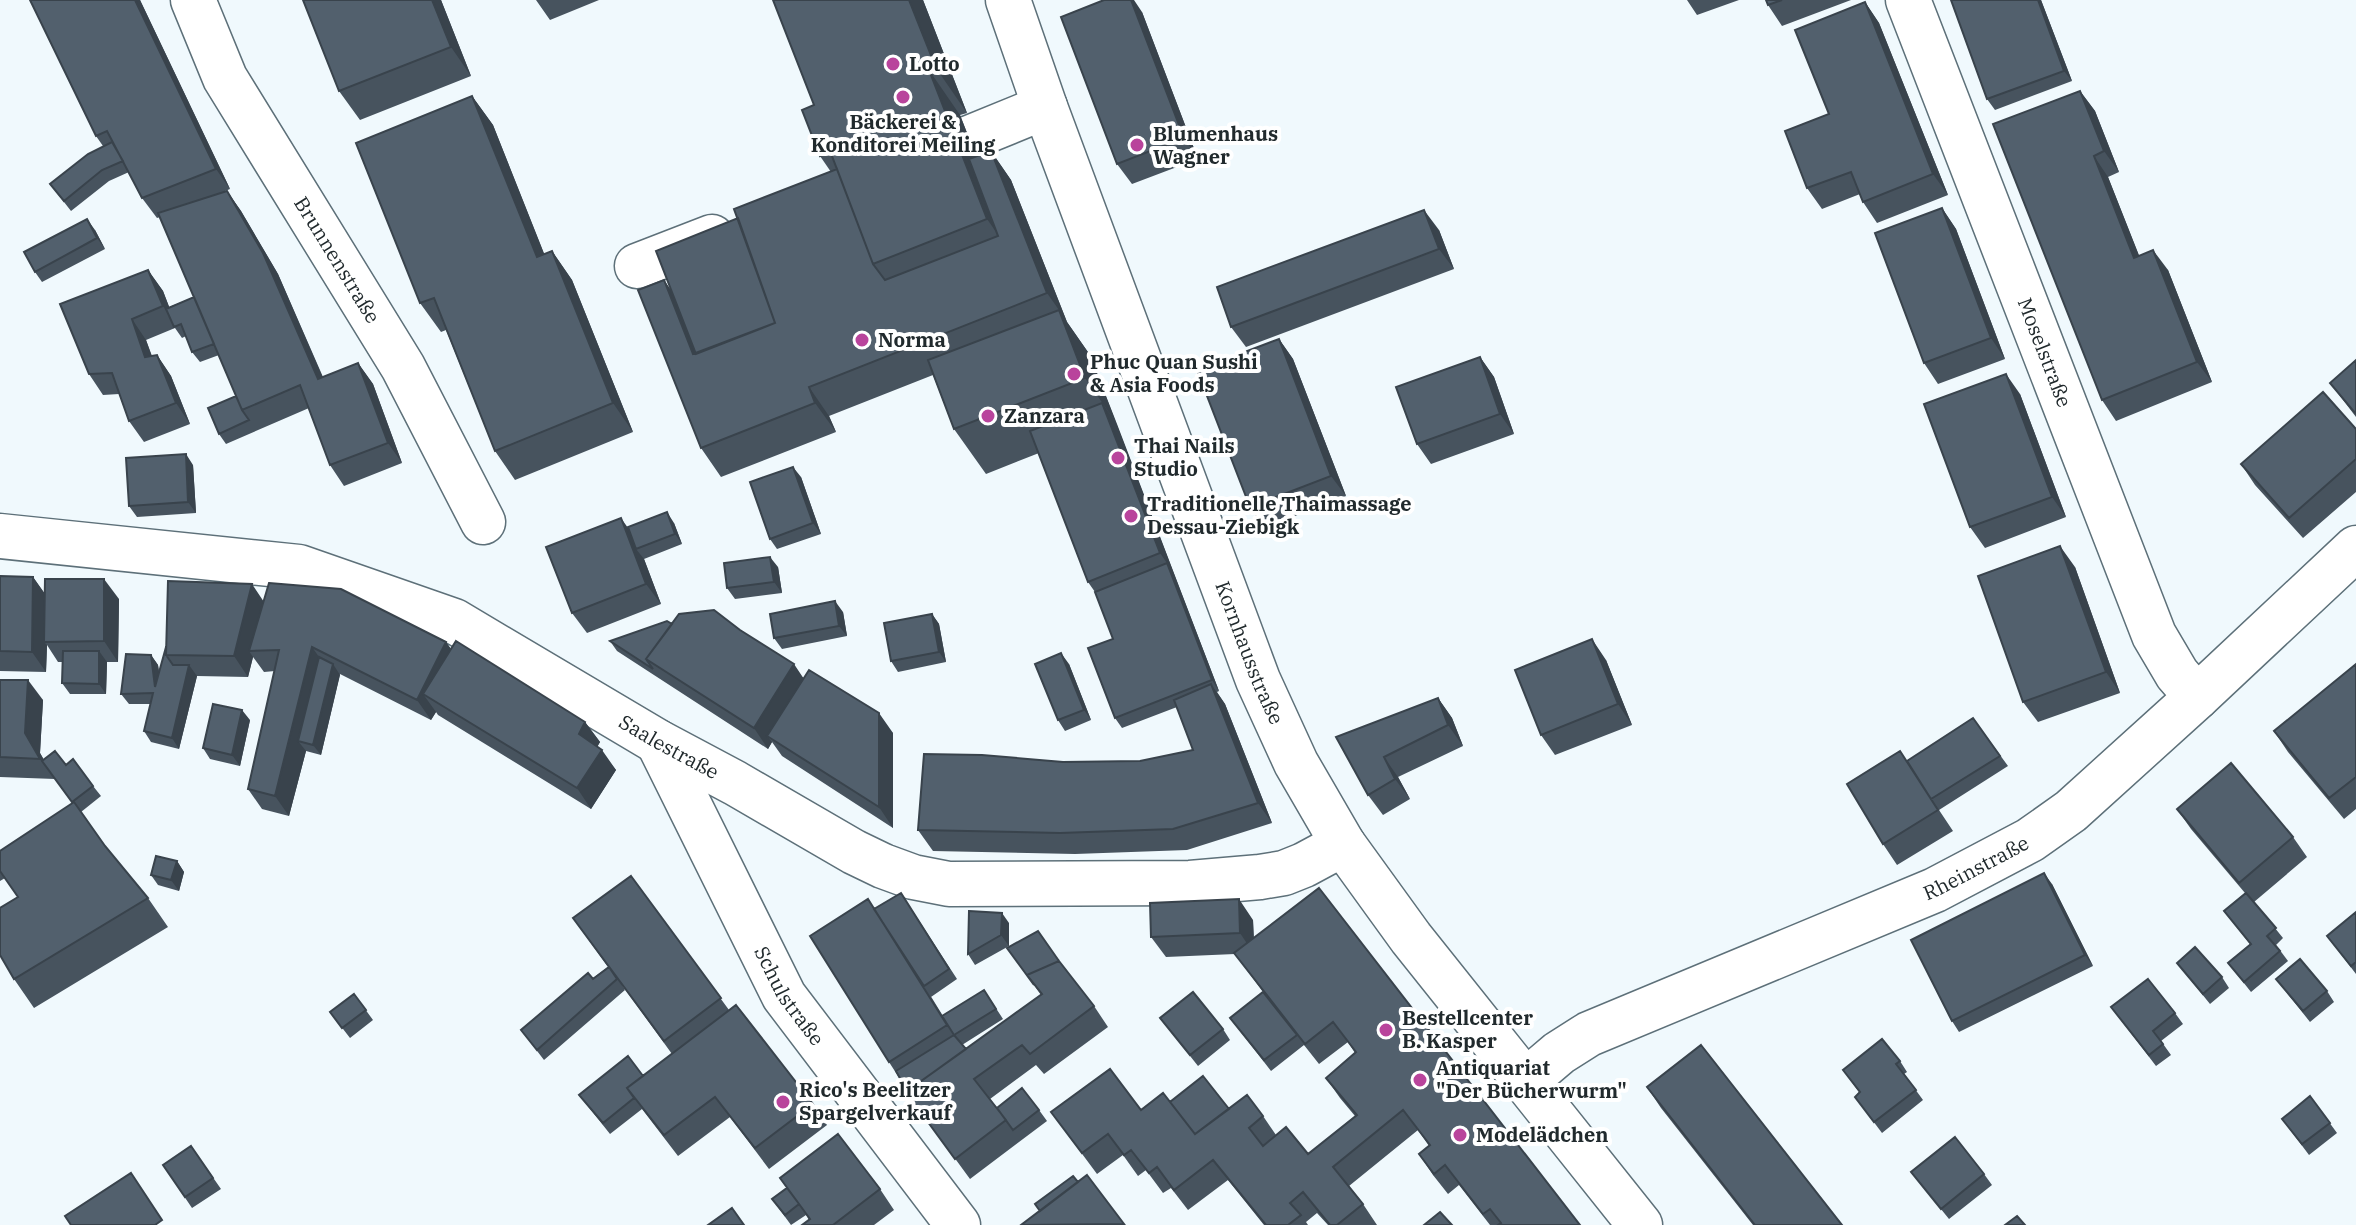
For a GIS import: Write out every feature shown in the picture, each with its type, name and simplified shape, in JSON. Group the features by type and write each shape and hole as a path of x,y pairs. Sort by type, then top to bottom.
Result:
{"street":[{"name":"Brunnenstraße","path":"193,0 225,78 403,367 483,522"},
{"name":"Kornhausstraße","path":"1008,0 1258,680 1296,763 1343,844 1411,938 1640,1225"},
{"name":"Moselstraße","path":"1908,0 2154,635 2177,674 2197,697"},
{"path":"969,138 1045,107"},
{"path":"637,266 741,225"},
{"name":"Saalestraße","path":"0,536 299,567 454,621 658,742 883,866 913,877 949,884 1190,883 1284,873 1343,844"},
{"name":"Rheinstraße","path":"1526,1081 1559,1053 1589,1034 1935,890 2030,840 2071,811 2356,548"},
{"name":"Schulstraße","path":"658,742 784,996 958,1225"}],"building":[{"path":"30,0 135,0 216,169 142,198 107,131 96,136"},
{"path":"303,0 432,0 451,47 339,91"},
{"path":"773,0 909,0 936,68 929,70 987,219 873,264 830,151 820,156 802,110 814,105"},
{"path":"1104,0 1131,0 1184,138 1117,164 1061,17"},
{"path":"1951,0 2038,0 2064,71 1987,99"},
{"path":"1865,2 1933,174 1863,202 1851,172 1807,188 1785,131 1829,114 1795,30"},
{"path":"2080,91 2104,151 2094,156 2134,258 2153,250 2197,362 2102,400 1993,124"},
{"path":"472,96 537,257 552,251 613,403 495,451 434,298 420,303 356,143"},
{"path":"112,142 123,161 102,170 64,201 50,184 88,154"},
{"path":"991,151 1047,293 809,387 815,403 701,448 638,290 664,280 693,354 775,323 734,209 837,169 873,264 885,280 998,236 969,159"},
{"path":"227,191 263,253 318,379 358,363 388,443 330,465 300,385 242,410 158,213"},
{"path":"1942,208 1991,338 1924,363 1875,233"},
{"path":"1424,210 1439,249 1231,327 1217,287"},
{"path":"738,218 775,323 696,354 656,251"},
{"path":"87,219 97,238 35,272 24,252"},
{"path":"148,270 163,306 132,319 145,357 157,355 176,403 129,421 112,373 89,374 60,304"},
{"path":"194,297 214,344 192,352 181,324 174,327 166,309"},
{"path":"1059,310 1085,378 954,429 928,360"},
{"path":"1279,339 1331,476 1250,507 1197,370"},
{"path":"1480,357 1500,414 1417,444 1396,387"},
{"path":"2356,360 2356,414 2330,383"},
{"path":"2006,374 2052,497 1970,527 1924,404"},
{"path":"2323,392 2356,429 2356,459 2289,518 2241,464"},
{"path":"236,396 249,420 219,434 208,408"},
{"path":"1102,403 1160,553 1088,582 1030,431"},
{"path":"186,454 188,502 129,506 126,458"},
{"path":"793,467 813,523 770,539 750,482"},
{"path":"667,512 675,534 636,549 628,527"},
{"path":"621,518 646,584 572,613 546,547"},
{"path":"2060,546 2106,672 2023,702 1978,576"},
{"path":"770,557 774,582 727,588 724,563"},
{"path":"1167,563 1212,680 1115,718 1088,648 1113,639 1095,592"},
{"path":"0,576 33,577 32,652 0,651"},
{"path":"45,579 104,579 104,641 44,642"},
{"path":"168,581 252,584 234,656 166,655"},
{"path":"269,583 341,589 446,642 417,700 312,647 275,796 248,789 279,650 249,651"},
{"path":"835,601 839,626 774,638 770,614"},
{"path":"714,610 794,664 754,728 646,659 679,614"},
{"path":"932,614 939,652 891,661 884,623"},
{"path":"667,621 672,624 646,659 653,669 610,641"},
{"path":"1592,639 1618,704 1541,735 1515,670"},
{"path":"456,641 585,722 579,734 602,750 577,788 423,694"},
{"path":"166,647 166,655 173,665 189,665 172,738 144,731 153,693 121,694 126,654 151,655 155,687"},
{"path":"63,651 99,651 99,684 62,683"},
{"path":"1061,653 1084,710 1058,720 1035,664"},
{"path":"319,657 333,664 313,745 298,741"},
{"path":"2356,664 2356,777 2329,798 2274,731"},
{"path":"809,670 879,713 879,807 767,736"},
{"path":"0,680 28,680 25,733 40,759 0,757"},
{"path":"1211,684 1258,803 1173,829 1060,833 918,830 924,754 1063,762 1140,761 1193,750 1174,700"},
{"path":"1438,698 1448,725 1384,757 1395,779 1368,795 1336,737"},
{"path":"213,704 242,710 232,755 203,748"},
{"path":"1973,718 2000,756 1931,799 1907,761"},
{"path":"55,751 66,765 73,759 93,786 72,802 42,761"},
{"path":"1900,751 1938,810 1883,844 1847,784"},
{"path":"2231,763 2293,837 2239,883 2177,809"},
{"path":"74,802 148,898 14,979 0,955 0,908 18,897 0,871 0,851"},
{"path":"156,856 177,861 171,880 151,875"},
{"path":"2044,873 2085,955 1952,1021 1911,940"},
{"path":"631,876 721,998 664,1041 573,918"},
{"path":"1319,888 1580,1225 1498,1225 1501,1223 1490,1209 1483,1214 1445,1165 1434,1174 1419,1154 1430,1145 1403,1110 1333,1167 1363,1204 1337,1225 1330,1225 1303,1192 1290,1203 1301,1215 1288,1225 1266,1225 1213,1160 1174,1190 1157,1167 1149,1173 1131,1150 1124,1155 1108,1134 1082,1153 1051,1112 1110,1069 1141,1110 1163,1093 1195,1134 1247,1095 1263,1116 1249,1128 1263,1146 1286,1127 1308,1154 1357,1115 1326,1078 1356,1052 1333,1022 1305,1044 1234,953"},
{"path":"901,893 949,969 924,986 874,909"},
{"path":"2246,893 2276,928 2267,936 2280,951 2244,982 2228,963 2251,944 2224,911"},
{"path":"868,899 947,1025 889,1062 810,936"},
{"path":"1239,899 1240,933 1151,937 1150,903"},
{"path":"969,911 1002,913 1001,935 968,954"},
{"path":"2356,912 2356,962 2351,966 2327,936"},
{"path":"1038,931 1059,961 1027,975 1034,985 1007,948"},
{"path":"2195,947 2222,977 2203,994 2177,963"},
{"path":"2300,959 2327,991 2303,1011 2276,979"},
{"path":"1059,961 1094,1006 1030,1054 1022,1045 974,1079 1006,1120 955,1159 906,1092 1042,994 1027,975"},
{"path":"609,967 617,979 537,1050 521,1030 588,973 593,979"},
{"path":"2148,979 2175,1013 2153,1031 2163,1044 2149,1055 2111,1007"},
{"path":"984,990 996,1009 954,1035 942,1016"},
{"path":"1193,992 1223,1029 1190,1055 1160,1018"},
{"path":"1263,992 1297,1035 1264,1060 1230,1018"},
{"path":"354,994 366,1010 342,1028 330,1012"},
{"path":"736,1005 813,1104 755,1148 715,1097 664,1135 627,1088"},
{"path":"954,1035 966,1049 907,1091 896,1071"},
{"path":"1882,1039 1900,1061 1896,1064 1916,1090 1874,1122 1855,1097 1860,1092 1843,1070"},
{"path":"1701,1045 1842,1225 1755,1225 1647,1087"},
{"path":"628,1056 643,1076 627,1088 634,1098 603,1123 579,1095"},
{"path":"1203,1076 1229,1109 1195,1134 1170,1102"},
{"path":"1022,1088 1039,1110 1013,1130 997,1108"},
{"path":"2310,1096 2330,1123 2302,1144 2282,1119"},
{"path":"838,1134 880,1189 833,1225 802,1225 810,1219 780,1178"},
{"path":"1955,1137 1984,1174 1941,1209 1911,1172"},
{"path":"191,1146 213,1178 185,1197 163,1165"},
{"path":"131,1173 162,1220 155,1225 71,1225 65,1216"},
{"path":"1087,1175 1124,1224 1021,1225"},
{"path":"1073,1176 1078,1182 1040,1211 1035,1204"},
{"path":"787,1188 799,1204 785,1215 772,1199"},
{"path":"732,1208 744,1225 708,1225"},
{"path":"1440,1212 1452,1225 1424,1225"},
{"path":"2017,1216 2025,1225 2005,1225"}],"place":[{"name":"Lotto","path":"893,64"},
{"name":"Bäckerei & Konditorei Meiling","path":"903,97"},
{"name":"Blumenhaus Wagner","path":"1137,145"},
{"name":"Norma","path":"862,340"},
{"name":"Phuc Quan Sushi & Asia Foods","path":"1074,374"},
{"name":"Zanzara","path":"988,416"},
{"name":"Thai Nails Studio","path":"1118,458"},
{"name":"Traditionelle Thaimassage Dessau-Ziebigk","path":"1131,516"},
{"name":"Bestellcenter B. Kasper","path":"1386,1030"},
{"name":"Antiquariat \"Der Bücherwurm\"","path":"1420,1080"},
{"name":"Rico's Beelitzer Spargelverkauf","path":"783,1102"},
{"name":"Modelädchen","path":"1460,1135"}]}
